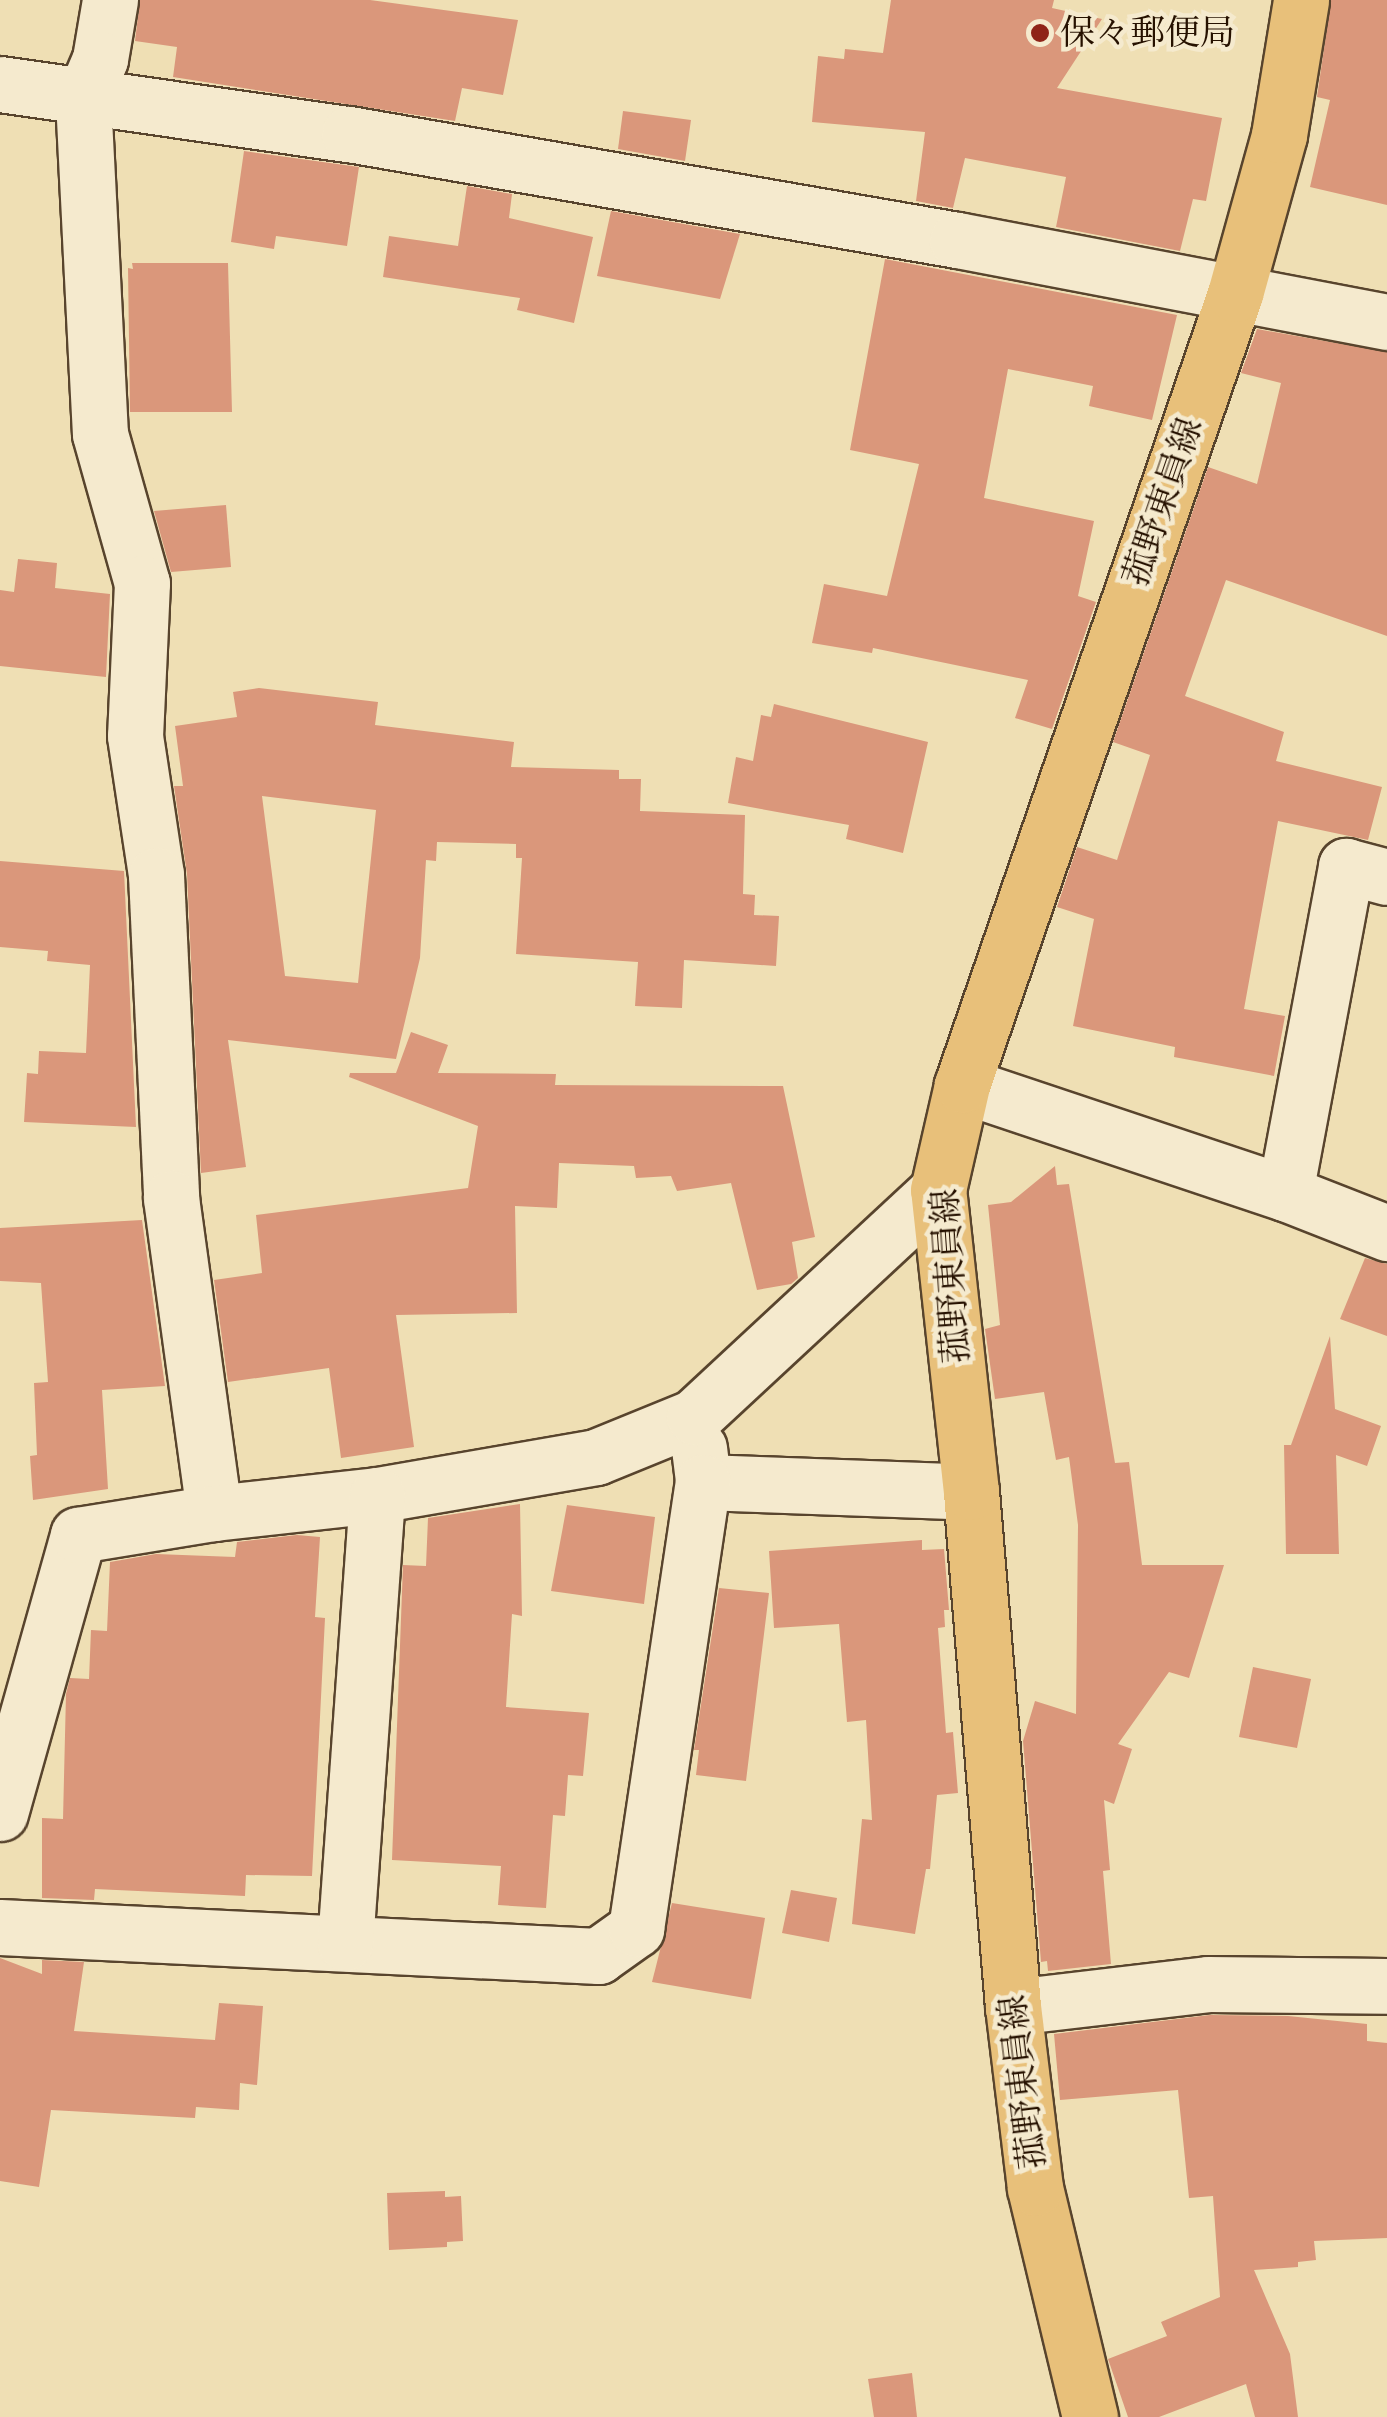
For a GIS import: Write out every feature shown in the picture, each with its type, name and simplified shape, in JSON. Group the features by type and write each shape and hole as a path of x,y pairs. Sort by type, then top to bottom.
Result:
{"main road":[{"name":"菰野東員線","path":"1090,2417 1035,2188 1013,2007 971,1492 938,1190 962,1084 1235,294 1279,135 1301,0"}],"street":[{"path":"110,0 100,59 83,99 100,434 142,583 135,736 156,876 171,1198 214,1513"},
{"path":"0,84 83,99 349,134 956,240 1387,322"},
{"path":"1284,1192 1346,866 1387,877"},
{"path":"962,1084 1284,1192 1387,1233"},
{"path":"0,1813 78,1536 214,1513 377,1495 596,1458 694,1418 938,1190"},
{"path":"0,1927 598,1956 636,1929 703,1482 694,1418"},
{"path":"703,1482 971,1492"},
{"path":"345,1943 377,1495"},
{"path":"1013,2007 1208,1984 1387,1986"}],"building":[{"path":"140,0 370,0 518,20 503,95 462,88 455,121 173,77 177,47 135,41"},
{"path":"891,0 1054,0 1052,8 1102,19 1057,88 1222,118 1206,201 1193,199 1180,251 1056,227 1066,177 965,158 953,208 916,201 925,132 812,122 818,56 844,59 845,49 883,53"},
{"path":"1331,0 1387,0 1387,205 1310,187 1330,100 1317,97"},
{"path":"623,111 691,120 685,161 618,149"},
{"path":"244,151 359,167 347,246 276,236 274,249 231,242"},
{"path":"467,186 512,194 509,218 593,237 574,323 517,310 520,298 383,277 389,236 458,246"},
{"path":"611,211 740,234 720,299 597,276"},
{"path":"885,259 1177,315 1152,420 1089,406 1093,386 1008,369 984,498 1094,521 1078,596 1096,602 1052,729 1015,718 1028,680 873,648 872,653 812,643 824,584 887,596 919,464 850,450"},
{"path":"132,263 228,263 232,412 130,412 128,268 133,269"},
{"path":"1257,329 1387,352 1387,636 1226,580 1185,696 1284,732 1276,761 1382,787 1368,840 1278,821 1244,1009 1285,1016 1274,1076 1174,1057 1175,1047 1073,1026 1094,919 1057,907 1077,847 1117,860 1150,755 1113,742 1208,467 1257,484 1281,383 1241,373"},
{"path":"226,505 231,567 171,572 154,511"},
{"path":"18,559 57,563 55,588 110,594 106,677 0,666 0,590 14,592"},
{"path":"259,688 378,702 375,725 514,742 511,767 619,770 619,779 641,779 640,811 745,815 743,894 755,895 754,915 779,916 776,966 684,960 682,1008 635,1006 638,962 516,954 522,858 516,858 516,844 437,842 436,861 426,860 420,958 396,1059 228,1040 246,1167 201,1173 187,874 174,786 183,786 175,726 237,717 233,692","holes":["262,796 376,810 358,983 285,976"]},
{"path":"774,704 928,742 903,853 846,839 849,825 728,803 736,757 753,761 761,715 771,717"},
{"path":"0,861 124,871 136,1127 24,1122 27,1073 38,1074 39,1051 86,1053 90,965 47,961 48,951 0,947"},
{"path":"411,1032 448,1045 438,1073 556,1074 555,1085 783,1086 815,1237 792,1242 798,1278 791,1284 757,1290 731,1183 677,1191 671,1176 636,1178 634,1166 559,1163 557,1208 515,1206 517,1313 396,1315 414,1447 341,1458 329,1368 228,1382 214,1280 262,1273 256,1215 468,1188 478,1126 349,1077 350,1073 396,1073"},
{"path":"1055,1166 1057,1185 1069,1184 1115,1463 1129,1462 1142,1565 1224,1565 1189,1678 1169,1672 1118,1744 1132,1749 1114,1804 1104,1800 1110,1870 1103,1871 1111,1964 1048,1971 1047,1961 1041,1962 1023,1741 1035,1701 1076,1714 1078,1525 1069,1457 1056,1460 1044,1392 995,1399 985,1329 1000,1325 988,1205 1011,1202"},
{"path":"142,1220 165,1386 102,1390 108,1489 33,1500 30,1456 37,1455 34,1383 48,1382 41,1283 0,1281 0,1228"},
{"path":"1365,1258 1387,1264 1387,1336 1340,1319"},
{"path":"1330,1336 1335,1409 1381,1426 1367,1466 1336,1455 1339,1554 1286,1554 1284,1445 1291,1445"},
{"path":"520,1504 522,1616 512,1614 506,1707 589,1713 583,1776 568,1775 565,1816 553,1815 546,1908 498,1905 501,1866 392,1860 403,1565 426,1566 428,1518"},
{"path":"567,1505 655,1517 644,1604 551,1591"},
{"path":"297,1535 320,1537 315,1617 325,1618 312,1876 246,1875 245,1896 95,1889 94,1900 42,1898 42,1818 63,1819 66,1694 70,1678 89,1679 91,1630 107,1631 110,1562 156,1554 235,1557 237,1542"},
{"path":"922,1540 922,1550 944,1549 949,1610 944,1610 945,1627 938,1628 946,1733 953,1732 958,1793 937,1795 930,1869 926,1869 915,1934 852,1924 862,1819 872,1820 866,1720 847,1722 839,1624 774,1628 769,1551"},
{"path":"719,1588 769,1593 746,1781 696,1775 699,1750 694,1750"},
{"path":"1253,1667 1311,1679 1297,1748 1239,1737"},
{"path":"791,1890 837,1898 829,1942 782,1933"},
{"path":"672,1903 765,1918 751,1999 652,1982"},
{"path":"0,1958 42,1974 42,1960 84,1962 74,2031 215,2040 219,2003 263,2006 257,2085 240,2083 239,2110 196,2107 195,2118 51,2110 39,2187 0,2181"},
{"path":"1210,2015 1288,2016 1367,2024 1367,2041 1387,2043 1387,2238 1314,2241 1316,2260 1298,2262 1298,2267 1254,2270 1290,2354 1298,2417 1255,2417 1246,2384 1159,2417 1128,2417 1108,2359 1167,2336 1161,2322 1220,2297 1213,2196 1189,2198 1178,2090 1060,2100 1054,2034"},
{"path":"445,2191 445,2197 461,2196 463,2241 447,2242 447,2247 389,2250 387,2193"},
{"path":"912,2373 917,2417 874,2417 868,2379"}],"place":[{"name":"保々郵便局","path":"1040,33"}]}
